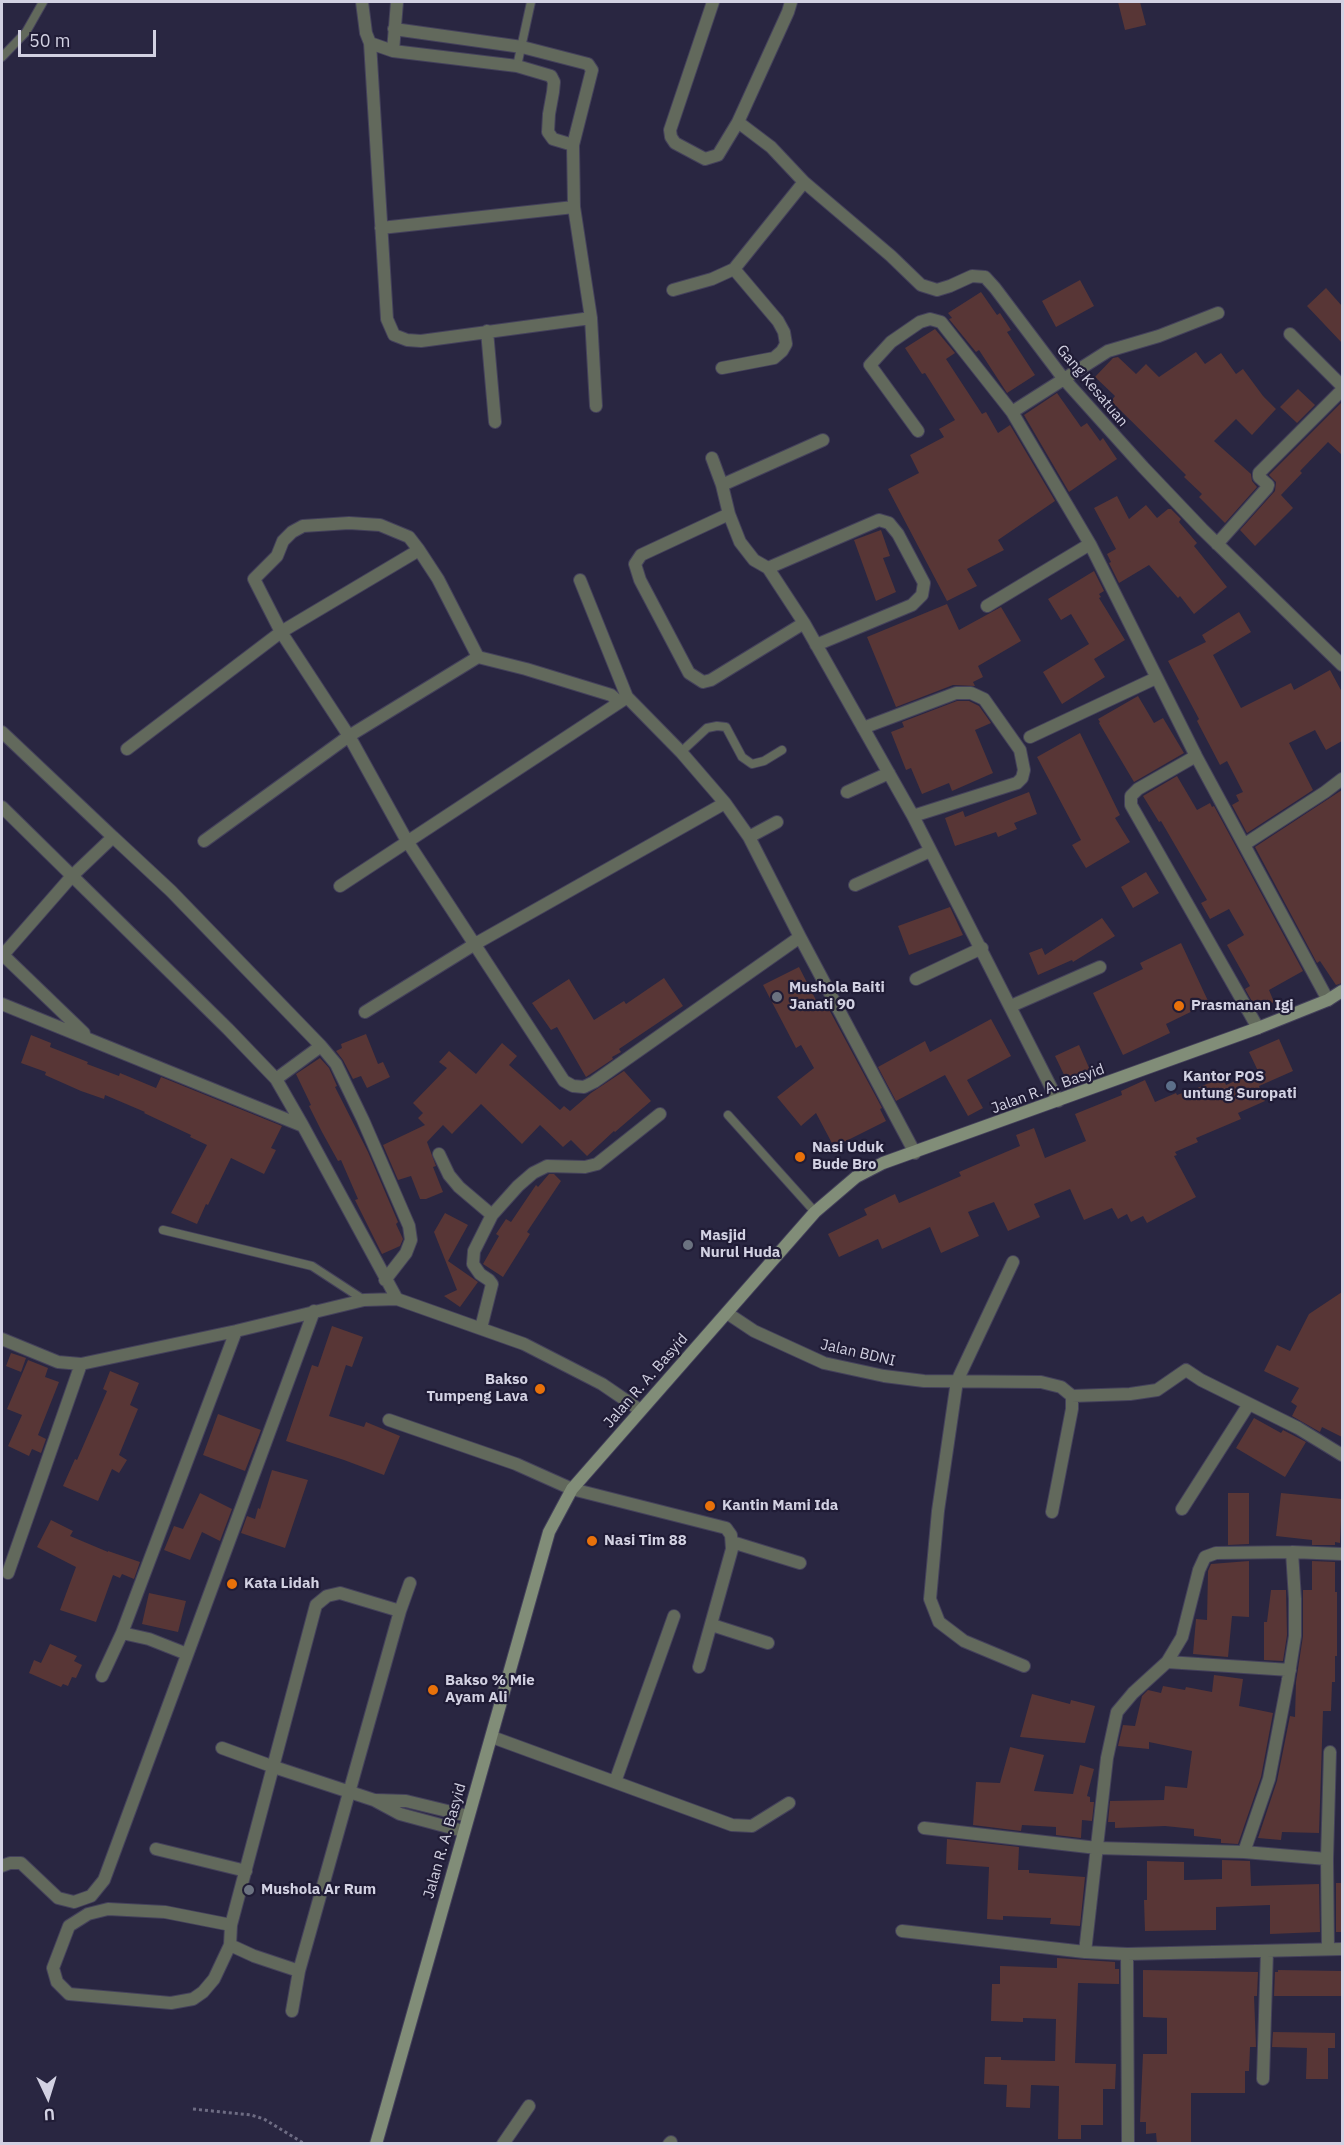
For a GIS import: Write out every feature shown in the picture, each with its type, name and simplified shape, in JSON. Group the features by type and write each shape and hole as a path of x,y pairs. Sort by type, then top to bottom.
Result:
{"main road":[{"name":"Jalan R. A. Basyid","path":"376,2144 549,1532 572,1489 815,1212 856,1177 883,1163 1258,1028 1328,1000 1342,991"}],"street":[{"path":"362,2 366,33 370,43 387,319 394,335 407,340 421,341 591,318"},
{"path":"393,51 397,2"},
{"path":"713,2 670,130 675,143 705,159 718,155 738,122 791,2"},
{"path":"394,29 522,47 588,63 592,70 573,145 574,207 591,318 596,406"},
{"path":"370,43 393,51 517,66 551,76 554,82 548,132 553,139 573,145"},
{"path":"673,290 691,286 734,269 804,182 771,147 738,122"},
{"name":"Gang Kesatuan","path":"804,182 891,256 921,285 937,290 972,276 985,277 1063,378 1143,468 1217,544 1342,665"},
{"path":"381,228 574,207"},
{"path":"722,368 774,358 786,344 784,332 778,321 734,269"},
{"path":"1011,412 1108,351 1159,336 1218,313"},
{"path":"918,431 870,365 891,342 920,322 930,319 941,322 1011,412 1090,544 1196,756 1328,1000"},
{"path":"487,331 495,422"},
{"path":"1217,544 1267,488 1268,484 1259,477 1259,473 1342,388 1290,333"},
{"path":"722,485 822,440"},
{"path":"712,458 740,542 754,560 768,568 804,623 913,816 1058,1101"},
{"path":"729,514 641,555 635,564 640,580 689,674 703,682 711,680 804,623"},
{"path":"768,568 879,520 889,523 898,534 924,583 922,595 912,605 816,645"},
{"path":"478,657 438,579 419,550 409,537 380,525 349,523 303,526 283,541 276,556 254,580 281,632 349,736 407,841 564,1081 573,1086 584,1087 606,1074 800,937"},
{"path":"987,606 1090,544"},
{"path":"127,749 281,632 419,550"},
{"path":"580,580 623,699"},
{"path":"204,842 349,736 478,657 526,669 623,699 681,752 725,804 749,837 915,1153"},
{"path":"1030,737 1156,678"},
{"path":"863,728 956,693 971,693 984,699 1020,750 1024,770 1022,778 1017,783 913,816"},
{"path":"340,886 623,699"},
{"path":"2,732 171,891 336,1064 409,1226 411,1240 406,1253 385,1280"},
{"path":"1196,756 1138,789 1131,796 1131,805 1258,1028"},
{"path":"847,792 889,773"},
{"path":"1245,844 1342,779"},
{"path":"365,1011 475,944 725,804"},
{"path":"2,807 276,1079 397,1299"},
{"path":"749,837 777,822"},
{"path":"89,1038 2,955 72,876 112,837"},
{"path":"855,885 930,850"},
{"path":"916,979 982,948"},
{"path":"1011,1006 1100,967"},
{"path":"2,1004 303,1126"},
{"path":"276,1079 321,1046"},
{"path":"481,1328 492,1284 480,1274 473,1264 474,1251 492,1215 518,1185 533,1173 547,1166 585,1167 597,1164 660,1114"},
{"path":"438,1154 449,1175 459,1187 492,1215"},
{"path":"1013,1262 957,1381 938,1510 930,1599 939,1622 964,1641 1024,1666"},
{"path":"2,1339 58,1362 81,1364 236,1331 364,1300 397,1299 524,1344 602,1384 640,1410"},
{"path":"2,1866 21,1863 58,1898 74,1902 91,1896 104,1880 314,1311"},
{"name":"Jalan BDNI","path":"727,1313 754,1331 824,1363 884,1376 924,1381 1041,1383 1061,1387 1072,1396"},
{"path":"102,1676 122,1633 236,1331"},
{"path":"8,1574 81,1364"},
{"path":"1052,1512 1072,1409 1072,1396 1130,1394 1157,1390 1186,1370 1201,1380 1298,1428 1342,1455"},
{"path":"1182,1509 1249,1404"},
{"path":"389,1420 516,1464 572,1489 726,1528 732,1542 732,1549 699,1666"},
{"path":"732,1542 800,1563"},
{"path":"1244,1852 1269,1779 1290,1670 1295,1599 1292,1552"},
{"path":"1085,1952 1107,1758 1117,1712 1133,1693 1167,1662 1182,1637 1199,1570 1205,1557 1216,1553 1342,1554"},
{"path":"292,2011 300,1971 400,1611 410,1583"},
{"path":"231,1925 165,1912 108,1909 88,1914 69,1926 53,1968 57,1982 69,1994 171,2003 193,1999 204,1992 214,1979 230,1945 231,1925 316,1605 327,1596 340,1593 400,1611"},
{"path":"615,1782 674,1616"},
{"path":"712,1624 768,1643"},
{"path":"122,1633 149,1639 187,1654"},
{"path":"1167,1662 1290,1670"},
{"path":"492,1737 732,1825 752,1826 789,1803"},
{"path":"222,1748 374,1800 400,1814 464,1831"},
{"path":"1328,1949 1327,1859 1330,1752"},
{"path":"374,1800 406,1801 468,1816"},
{"path":"924,1828 1096,1848 1244,1852 1327,1859"},
{"path":"156,1849 246,1871"},
{"path":"902,1931 1085,1952 1127,1954 1342,1949"},
{"path":"230,1945 254,1956 300,1971"},
{"path":"1263,2079 1267,1951"},
{"path":"1127,1954 1128,2144"},
{"path":"503,2144 529,2106"}],"lane":[{"path":"2,57 26,32 43,2"},
{"path":"517,66 531,2"},
{"path":"681,752 707,728 717,726 726,727 742,757 752,764 764,761 782,750"},
{"path":"728,1115 815,1212"},
{"path":"163,1230 312,1266 364,1300"}],"path":[{"path":"194,2109 251,2115 264,2119 305,2144"}],"building":[{"path":"1118,2 1140,2 1146,25 1125,30"},
{"path":"1080,280 1094,306 1056,327 1042,301"},
{"path":"1326,288 1342,306 1342,343 1307,306"},
{"path":"981,292 997,315 1000,313 1011,330 1007,332 1035,375 1007,393 979,350 976,352 949,319 952,318 948,313"},
{"path":"935,329 955,353 946,359 982,414 986,412 998,433 1010,425 1055,501 998,540 1004,550 967,569 977,586 947,601 888,489 919,473 910,455 944,437 939,429 955,420 925,373 922,374 905,348"},
{"path":"1196,352 1205,364 1221,353 1236,374 1243,369 1276,409 1252,435 1236,419 1214,441 1251,474 1252,481 1257,487 1225,523 1199,497 1202,494 1184,477 1186,475 1111,401 1115,396 1095,377 1113,358 1118,357 1136,374 1146,364 1159,377"},
{"path":"1298,389 1315,405 1297,423 1280,407"},
{"path":"1057,393 1081,427 1087,423 1100,441 1103,438 1117,459 1069,492 1024,415"},
{"path":"1342,402 1342,455 1328,442 1300,471 1302,473 1281,495 1293,508 1255,546 1240,530 1275,491 1276,482 1269,475"},
{"path":"1117,496 1129,519 1146,505 1157,518 1171,509 1181,519 1179,522 1197,543 1194,546 1227,587 1194,614 1180,596 1178,598 1149,565 1119,583 1107,554 1116,549 1094,508"},
{"path":"881,530 890,556 883,558 896,592 876,601 854,540"},
{"path":"1094,571 1104,591 1099,594 1101,597 1099,598 1125,640 1094,659 1105,677 1062,704 1043,672 1089,644 1071,614 1061,620 1048,599"},
{"path":"947,604 959,630 1001,607 1021,641 978,666 983,677 973,682 975,686 953,685 896,707 867,637"},
{"path":"1239,612 1251,632 1213,655 1241,708 1291,683 1294,690 1330,670 1342,692 1342,741 1326,750 1315,730 1289,743 1313,790 1247,833 1232,805 1239,801 1236,795 1243,792 1227,761 1220,765 1168,661 1206,642 1202,635"},
{"path":"1138,696 1154,723 1163,718 1184,753 1134,782 1098,719"},
{"path":"957,701 969,701 979,706 991,723 975,730 993,773 952,791 949,783 922,794 911,768 906,770 891,732 904,727 902,722"},
{"path":"1080,733 1120,815 1115,818 1130,842 1086,868 1072,845 1081,840 1037,757"},
{"path":"1177,776 1197,810 1210,803 1212,807 1214,806 1303,971 1269,990 1274,1002 1257,1010 1245,989 1250,986 1227,945 1244,935 1229,909 1210,919 1201,903 1207,900 1161,821 1159,822 1143,796"},
{"path":"1342,790 1342,983 1336,985 1320,961 1317,963 1255,847"},
{"path":"1029,792 1037,814 1014,823 1017,829 998,837 996,832 955,846 945,818 963,811 965,817"},
{"path":"1146,872 1159,893 1133,908 1121,887"},
{"path":"950,907 963,935 909,955 898,926"},
{"path":"1102,918 1115,936 1073,962 1072,960 1038,975 1029,953 1042,948 1045,955"},
{"path":"1181,943 1209,1003 1166,1024 1170,1033 1123,1055 1093,993 1143,969 1140,963"},
{"path":"799,967 818,1004 824,1000 882,1108 880,1109 886,1121 834,1147 816,1113 801,1126 777,1097 814,1068 801,1045 796,1048 763,985"},
{"path":"664,978 683,1006 619,1049 621,1052 612,1057 613,1059 586,1077 557,1027 551,1030 532,1003 569,979 594,1020 624,1001 626,1004"},
{"path":"991,1019 1011,1056 967,1080 983,1108 968,1116 945,1075 896,1101 878,1067 925,1041 930,1052"},
{"path":"366,1034 378,1064 383,1062 390,1077 367,1088 361,1076 353,1079 336,1051 342,1048 341,1044"},
{"path":"31,1035 51,1043 50,1047 119,1076 120,1073 156,1088 161,1077 282,1126 271,1148 276,1150 264,1174 231,1158 197,1224 171,1213 207,1145 145,1112 105,1095 104,1099 81,1091 45,1075 46,1072 21,1063"},
{"path":"1279,1039 1293,1071 1259,1086 1265,1101 1238,1113 1241,1119 1196,1138 1198,1142 1175,1152 1177,1155 1174,1156 1196,1197 1147,1223 1143,1216 1131,1222 1127,1214 1118,1219 1112,1208 1084,1220 1070,1189 1034,1204 1040,1217 1008,1231 994,1202 968,1212 979,1236 941,1253 930,1227 882,1249 878,1239 839,1257 828,1234 867,1215 864,1209 895,1194 899,1203 961,1176 959,1172 1020,1146 1016,1135 1034,1128 1045,1158 1086,1141 1075,1114 1122,1095 1121,1091 1145,1080 1155,1102 1176,1093 1177,1095 1188,1092 1223,1077 1226,1085 1258,1071 1249,1052"},
{"path":"502,1043 517,1056 509,1065 560,1110 564,1106 570,1111 591,1093 624,1071 651,1101 587,1156 571,1140 563,1147 540,1125 522,1144 481,1104 452,1134 443,1125 427,1142 436,1166 433,1167 443,1192 420,1199 411,1176 398,1180 383,1145 425,1125 418,1118 423,1113 413,1103 447,1068 439,1062 449,1051 476,1074"},
{"path":"1079,1045 1090,1070 1067,1081 1055,1056"},
{"path":"320,1058 329,1068 337,1086 335,1087 368,1152 398,1222 396,1224 403,1239 400,1246 382,1254 355,1200 358,1199 341,1160 338,1161 322,1132 296,1074"},
{"path":"549,1174 554,1174 561,1181 527,1232 530,1234 503,1277 483,1264 499,1236 496,1234 506,1219 511,1222 536,1185 538,1187"},
{"path":"445,1213 468,1225 448,1261 478,1282 460,1307 444,1296 457,1290 434,1232"},
{"path":"1342,1292 1342,1437 1322,1427 1320,1432 1292,1416 1297,1406 1291,1402 1299,1388 1264,1371 1277,1345 1290,1351 1309,1314"},
{"path":"332,1326 363,1337 352,1367 346,1365 329,1416 364,1427 366,1422 400,1436 384,1475 286,1441 312,1365 318,1367"},
{"path":"11,1353 26,1358 21,1372 6,1366"},
{"path":"28,1360 48,1368 45,1377 59,1382 38,1435 46,1439 41,1453 32,1449 29,1456 8,1446 22,1415 7,1409"},
{"path":"110,1371 139,1383 130,1405 138,1409 119,1455 127,1460 119,1473 112,1469 98,1501 63,1486 107,1391 103,1389"},
{"path":"218,1414 261,1430 245,1471 203,1455"},
{"path":"1254,1418 1281,1433 1283,1430 1306,1442 1285,1477 1236,1448"},
{"path":"272,1470 308,1480 285,1548 241,1533 247,1516 255,1519 258,1508 260,1509"},
{"path":"200,1493 232,1509 220,1541 202,1532 190,1560 164,1550 174,1526 183,1529"},
{"path":"1228,1493 1249,1493 1249,1544 1228,1545"},
{"path":"1281,1493 1342,1499 1340,1543 1312,1545 1312,1540 1276,1536"},
{"path":"51,1520 73,1531 70,1536 140,1562 134,1579 122,1574 120,1578 113,1575 96,1622 60,1610 76,1567 37,1547"},
{"path":"1249,1561 1249,1617 1232,1616 1228,1657 1193,1654 1196,1619 1207,1620 1208,1571 1211,1564"},
{"path":"1312,1561 1335,1562 1335,1592 1337,1592 1335,1682 1332,1682 1331,1711 1323,1711 1319,1833 1282,1832 1281,1840 1258,1838 1277,1781 1290,1716 1295,1717 1296,1682 1303,1636 1303,1590 1312,1590"},
{"path":"1271,1590 1286,1590 1287,1635 1283,1661 1264,1660 1264,1622 1267,1622"},
{"path":"149,1593 186,1601 178,1632 142,1624"},
{"path":"50,1644 77,1656 74,1661 82,1665 76,1678 72,1677 68,1686 63,1684 61,1687 29,1673 34,1660 41,1663"},
{"path":"1214,1675 1243,1679 1239,1706 1273,1713 1261,1777 1238,1844 1221,1843 1221,1839 1194,1836 1194,1829 1165,1826 1115,1828 1115,1822 1108,1822 1110,1801 1164,1800 1165,1786 1187,1788 1192,1751 1149,1742 1149,1749 1118,1746 1123,1725 1135,1726 1142,1696 1148,1690 1161,1693 1163,1686 1185,1690 1186,1687 1212,1692"},
{"path":"1032,1694 1070,1704 1071,1700 1095,1706 1085,1743 1020,1737"},
{"path":"1010,1747 1044,1755 1034,1791 1073,1794 1080,1765 1094,1769 1087,1796 1090,1797 1090,1802 1094,1802 1092,1821 1082,1820 1081,1838 1056,1835 1056,1827 1022,1825 1021,1831 973,1825 976,1782 1000,1783"},
{"path":"947,1839 1019,1847 1018,1870 1029,1870 1029,1873 1085,1877 1080,1926 1050,1924 1051,1918 1003,1916 1003,1920 987,1919 989,1867 946,1864"},
{"path":"1222,1860 1250,1861 1251,1886 1319,1884 1320,1932 1270,1934 1270,1905 1216,1907 1216,1930 1145,1931 1144,1900 1147,1900 1147,1861 1184,1862 1184,1880 1222,1879"},
{"path":"1336,1883 1342,1883 1342,1932 1336,1932"},
{"path":"1057,1958 1115,1962 1115,1969 1119,1969 1119,1984 1078,1983 1075,2063 1116,2064 1115,2089 1103,2089 1103,2125 1081,2125 1081,2139 1058,2139 1059,2086 1031,2085 1030,2108 1006,2107 1007,2085 984,2084 985,2057 1001,2057 1001,2060 1055,2061 1056,2019 1023,2018 1023,2022 991,2021 992,1984 1000,1984 1000,1966 1057,1968"},
{"path":"1143,1970 1258,1972 1257,1996 1254,1996 1256,2047 1250,2047 1249,2071 1245,2071 1245,2093 1191,2093 1191,2144 1157,2144 1156,2133 1146,2134 1146,2122 1140,2122 1143,2054 1167,2054 1167,2018 1143,2017"},
{"path":"1278,1970 1342,1971 1342,1996 1274,1996 1275,1972"},
{"path":"1273,2032 1335,2033 1335,2048 1328,2048 1328,2079 1306,2079 1307,2048 1272,2047"}],"place":[{"name":"Mushola Baiti Janati 90","path":"777,997"},
{"name":"Prasmanan Igi","path":"1179,1006"},
{"name":"Kantor POS untung Suropati","path":"1171,1086"},
{"name":"Nasi Uduk Bude Bro","path":"800,1157"},
{"name":"Masjid Nurul Huda","path":"688,1245"},
{"name":"Bakso Tumpeng Lava","path":"540,1389"},
{"name":"Kantin Mami Ida","path":"710,1506"},
{"name":"Nasi Tim 88","path":"592,1541"},
{"name":"Kata Lidah","path":"232,1584"},
{"name":"Bakso % Mie Ayam Ali","path":"433,1690"},
{"name":"Mushola Ar Rum","path":"249,1890"}]}
